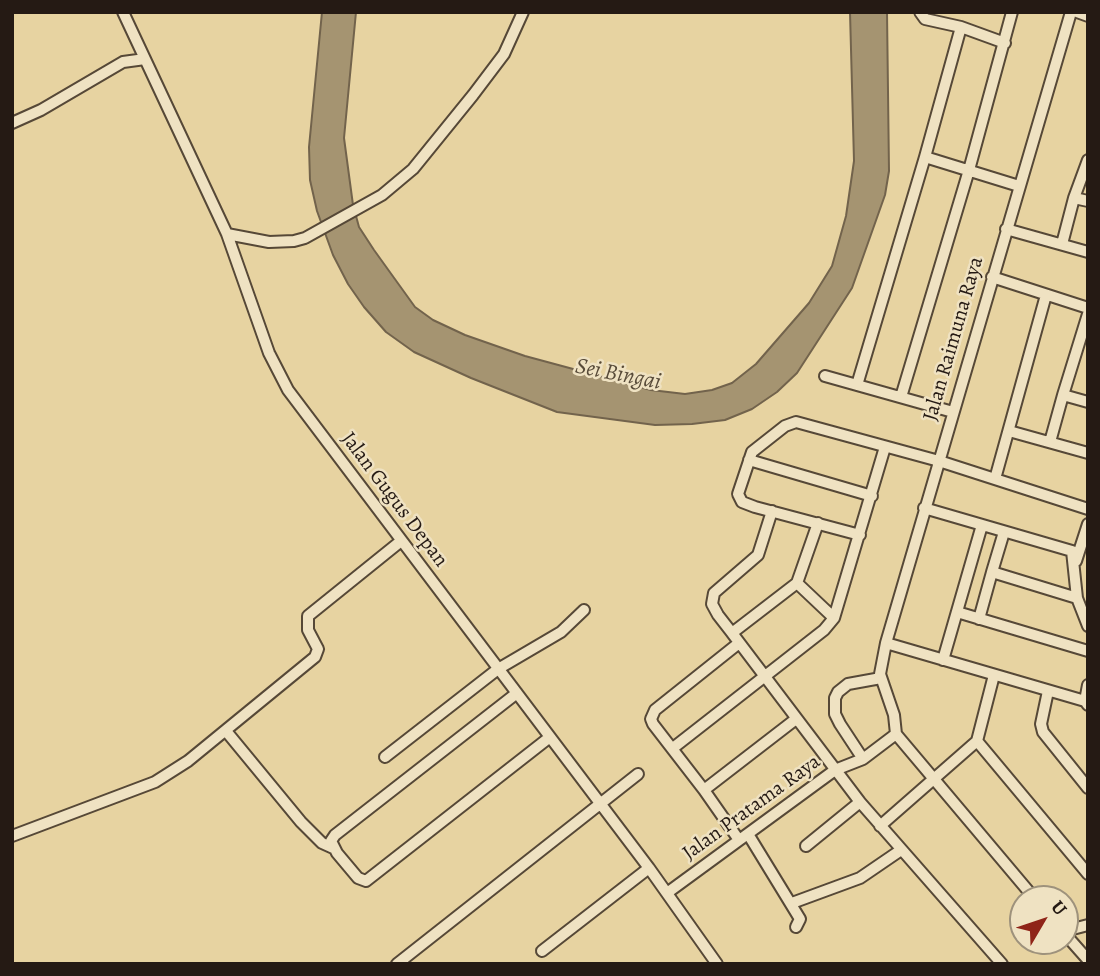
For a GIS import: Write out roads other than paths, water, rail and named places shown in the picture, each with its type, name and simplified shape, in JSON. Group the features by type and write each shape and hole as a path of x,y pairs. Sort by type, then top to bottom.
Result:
{"street":[{"name":"Jalan Gugus Depan","path":"123,12 227,234 278,372 300,409 649,868 717,964"},
{"path":"227,234 269,242 295,242 362,207 397,184 437,140 504,54 523,12"},
{"path":"920,12 925,19 961,27 1005,43"},
{"path":"901,397 969,170 1012,12"},
{"name":"Jalan Raimuna Raya","path":"881,678 880,668 886,643 924,508 1071,12"},
{"path":"1077,12 1088,16"},
{"path":"857,385 961,27"},
{"path":"12,123 41,110 122,62 145,59"},
{"path":"925,157 1019,186"},
{"path":"1062,244 1074,198 1088,160"},
{"path":"1074,198 1088,201"},
{"path":"1006,229 1088,253"},
{"path":"992,277 1088,308"},
{"path":"995,479 1046,295"},
{"path":"1050,442 1088,314"},
{"path":"825,376 953,412"},
{"path":"1063,395 1088,402"},
{"path":"860,535 747,505 738,494 755,449 790,423 796,422 939,461 1088,509"},
{"path":"1009,431 1088,453"},
{"path":"673,748 824,630 834,618 885,447"},
{"path":"749,460 872,496"},
{"path":"924,508 1072,551 1074,567"},
{"path":"772,511 758,555 717,589 712,604 860,803 1002,964"},
{"path":"732,633 797,583 818,523"},
{"path":"1088,524 1073,573 1077,598 1088,626"},
{"path":"943,660 982,526"},
{"path":"979,619 1004,532"},
{"path":"12,836 155,782 188,761 317,655 317,646 307,625 308,616 401,541"},
{"path":"992,572 1077,598"},
{"path":"797,583 834,618"},
{"path":"385,757 498,669 561,632 584,610"},
{"path":"957,612 1088,651"},
{"path":"739,643 652,714 653,724 744,837 792,903 800,919 796,927"},
{"path":"886,643 1086,703 1088,685"},
{"path":"880,825 977,741 994,674"},
{"path":"863,758 839,724 835,714 835,698 848,684 881,678 894,715 896,734 1023,885"},
{"path":"1048,691 1041,724 1043,732 1088,788"},
{"path":"517,694 335,835 331,841 333,848 358,878 366,881 550,737"},
{"path":"704,790 796,719"},
{"path":"226,731 301,822 322,843 333,848"},
{"name":"Jalan Pratama Raya","path":"667,893 835,770 863,758 896,734"},
{"path":"977,741 1088,874"},
{"path":"397,964 638,774"},
{"path":"806,846 860,803"},
{"path":"792,903 860,878 901,850"},
{"path":"542,951 649,868"}],"water label":[{"name":"Sei Bingai","path":"618,375"}]}
